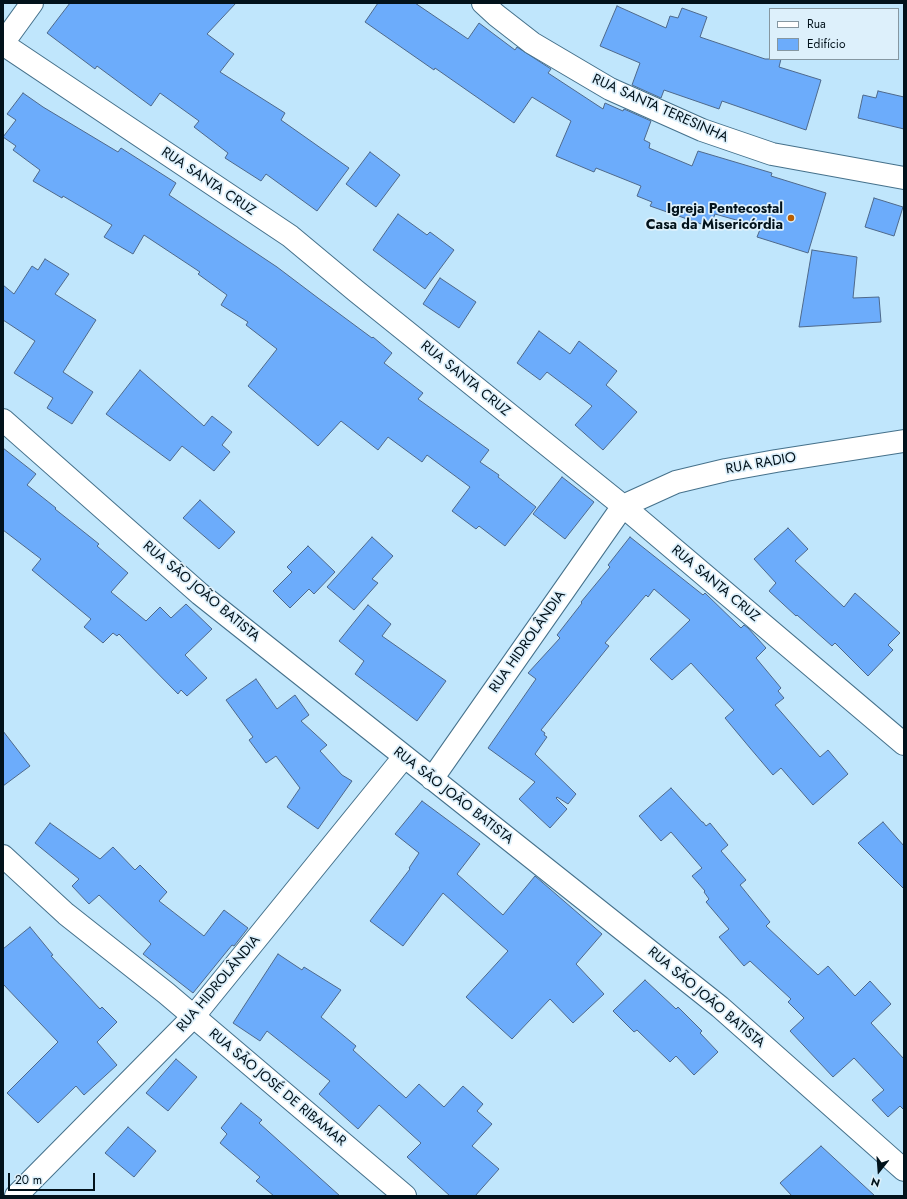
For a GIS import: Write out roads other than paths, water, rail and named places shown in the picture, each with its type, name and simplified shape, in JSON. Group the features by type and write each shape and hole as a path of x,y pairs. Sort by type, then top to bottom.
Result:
{"street":[{"path":"3,44 32,3"},
{"name":"RUA SANTA TERESINHA","path":"483,3 532,43 610,89 702,130 772,154 904,178"},
{"name":"RUA SANTA CRUZ","path":"3,44 290,236 623,506 904,744"},
{"name":"RUA SÃO JOÃO BATISTA","path":"3,420 200,594 720,1007 904,1170"},
{"name":"RUA RADIO","path":"623,506 676,482 726,470 904,441"},
{"name":"RUA HIDROLÂNDIA","path":"432,779 623,506"},
{"name":"RUA HIDROLÂNDIA","path":"16,1196 194,1017 404,757"},
{"name":"RUA SÃO JOSÉ DE RIBAMAR","path":"3,856 66,914 166,993 405,1196"}],"place":[{"name":"Igreja Pentecostal Casa da Misericórdia","path":"791,218"}]}
